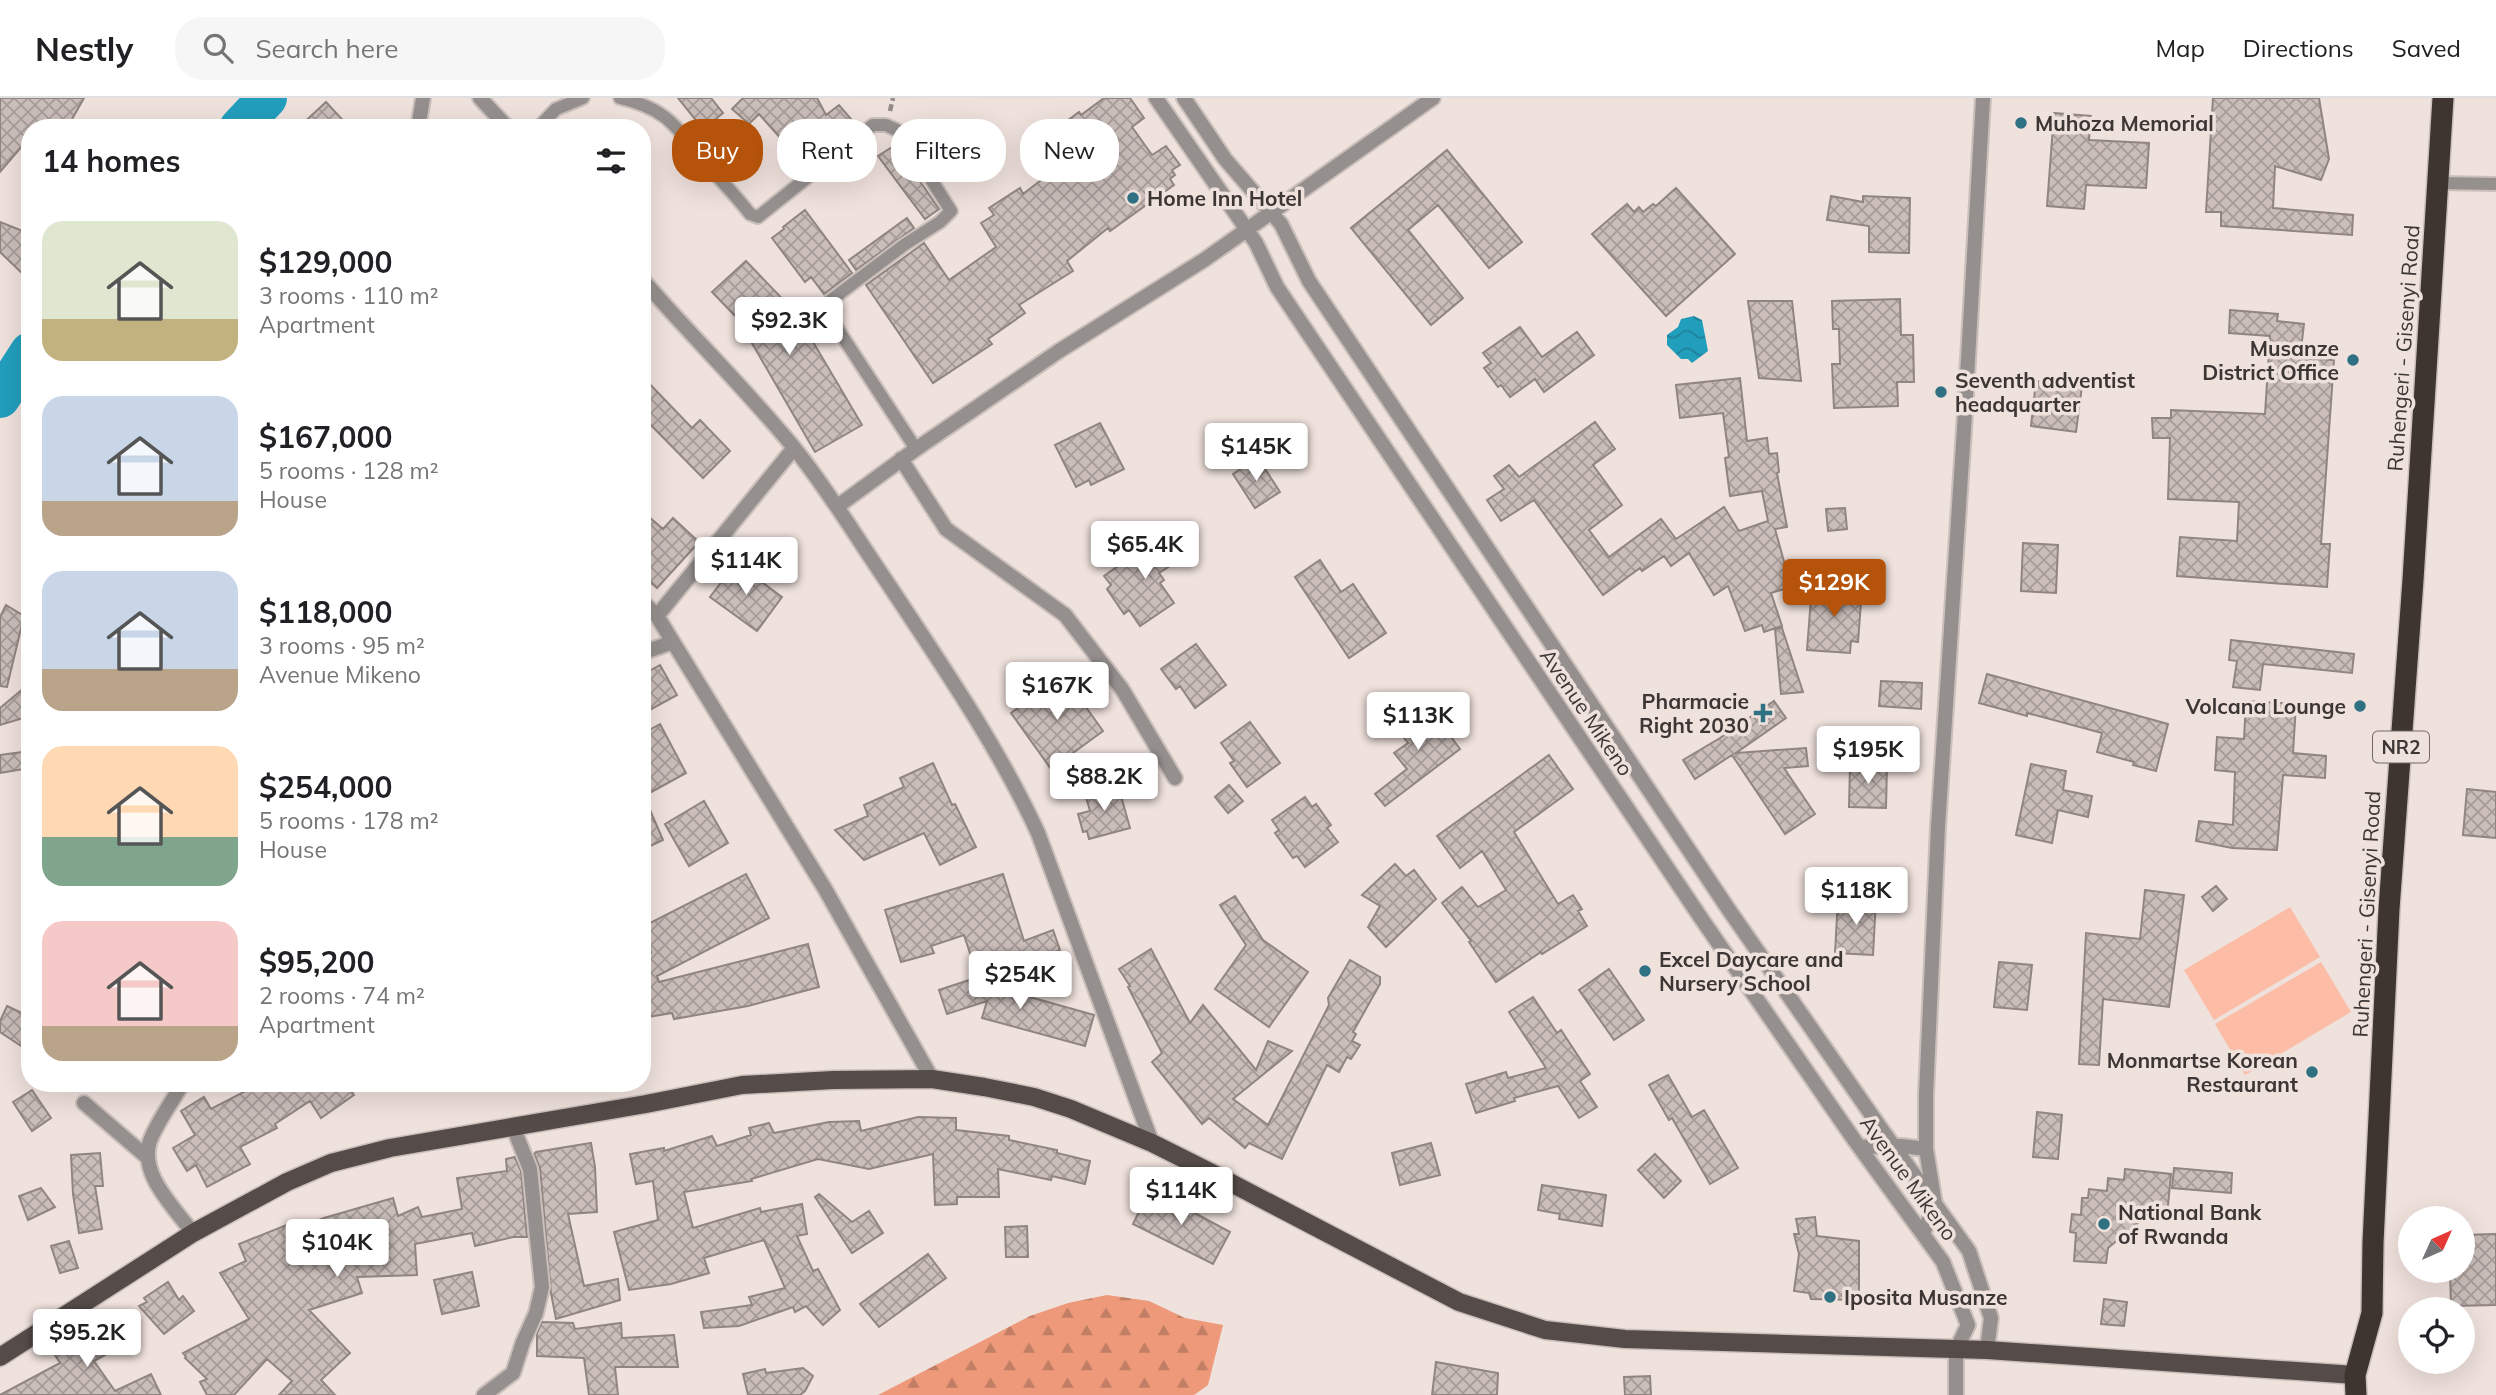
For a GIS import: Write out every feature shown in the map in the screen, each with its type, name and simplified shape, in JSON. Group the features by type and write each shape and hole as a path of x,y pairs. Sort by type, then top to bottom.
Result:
{"highway":[{"name":"Ruhengeri - Gisenyi Road","path":"2355,1385 2372,1312 2389,909 2444,98"}],"main road":[{"path":"0,1357 193,1233 287,1182 331,1163 390,1148 742,1085 832,1080 932,1079 1034,1097 1072,1109 1152,1143 1459,1302 1545,1330 1625,1339 1987,1350 2355,1385"}],"street":[{"path":"420,119 423,98"},
{"path":"480,98 500,119"},
{"name":"Avenue Mikeno","path":"1156,98 1247,230 1284,298 1665,864 1860,1147 1944,1262 1968,1325 1956,1350 1956,1395"},
{"name":"Avenue Mikeno","path":"1184,98 1225,159 1281,224 1309,281 1584,696 1737,921 1969,1251 1991,1318 1987,1350"},
{"path":"838,506 901,459 1070,344 1204,260 1270,212 1283,206 1433,98"},
{"path":"1923,1234 1936,1204 1926,1149 1926,1095 1938,828 1983,98"},
{"path":"651,289 794,448 838,506 1017,787 1038,833 1152,1143"},
{"path":"657,616 794,448"},
{"path":"901,459 946,529 1065,615 1122,689 1175,778"},
{"path":"651,610 825,889 932,1079"},
{"path":"651,650 673,642"},
{"path":"178,1092 150,1138 148,1158 153,1178 193,1233"},
{"path":"84,1102 148,1158"},
{"path":"484,1395 513,1373 536,1314 542,1287 530,1169 513,1127"},
{"path":"1860,1147 1926,1149"}],"lane":[{"path":"547,119 556,109 583,98"},
{"path":"620,98 639,103 666,117 689,140 750,214 758,217 873,125 886,125 901,132 951,211 940,222 904,245 831,300 828,310 835,325 916,449"},
{"path":"2439,183 2496,184"}],"green space":[{"path":"1107,1295 1149,1301 1185,1318 1223,1325 1208,1385 1194,1395 878,1395 1030,1316 1068,1303"}],"shaded area":[{"path":"2290,907 2320,957 2214,1020 2184,970"},
{"path":"2321,962 2351,1012 2245,1075 2215,1024"}],"water":[{"path":"1694,316 1702,320 1708,351 1692,363 1688,359 1681,359 1667,345 1667,335 1678,327 1681,319"}],"building":[{"path":"0,98 84,98 72,119 21,119 21,147 0,172"},
{"path":"678,98 711,98 723,113 716,119 695,119"},
{"path":"743,98 817,98 826,115 839,105 851,119 777,119 777,134 759,114 754,119 743,119 732,109"},
{"path":"1104,98 1130,98 1144,118 1132,127 1152,155 1166,146 1180,165 1172,170 1175,175 1170,179 1174,185 1110,231 1108,228 1067,261 1073,271 1019,305 1025,313 988,339 992,344 933,383 866,285 924,243 949,280 996,247 981,223 994,215 989,208 1020,188 1023,194 1039,182 1119,182 1119,119 1070,119 1079,112 1081,115"},
{"path":"2213,98 2319,98 2329,159 2321,180 2275,166 2273,208 2353,215 2352,235 2221,226 2221,212 2206,212"},
{"path":"326,102 342,119 308,119"},
{"path":"2054,113 2091,116 2089,140 2149,143 2146,188 2086,185 2084,209 2047,206"},
{"path":"891,148 891,173 878,156"},
{"path":"1447,150 1522,242 1489,268 1438,205 1408,230 1463,298 1431,325 1351,228"},
{"path":"897,182 920,182 939,209 925,219"},
{"path":"1676,188 1735,254 1666,316 1592,234 1627,204 1634,212 1639,207 1643,212 1653,204 1656,206"},
{"path":"1831,196 1863,202 1863,196 1910,198 1909,253 1869,252 1869,226 1827,220"},
{"path":"805,210 852,273 824,294 811,277 805,282 772,238"},
{"path":"907,218 914,228 856,270 849,260"},
{"path":"0,222 21,230 21,272 0,252"},
{"path":"746,261 796,313 862,425 815,452 738,319 712,292"},
{"path":"1900,299 1901,335 1913,335 1914,382 1897,382 1898,406 1834,408 1832,364 1840,364 1839,329 1833,329 1832,301"},
{"path":"1748,301 1792,301 1801,381 1759,378"},
{"path":"2230,310 2278,314 2277,321 2304,324 2300,358 2334,360 2321,544 2330,544 2327,587 2177,576 2180,537 2237,541 2239,502 2168,499 2170,438 2153,438 2152,418 2171,418 2171,410 2265,414 2270,336 2229,333"},
{"path":"1520,327 1542,357 1577,332 1594,355 1544,392 1535,379 1510,397 1501,385 1498,387 1484,368 1491,363 1483,353"},
{"path":"1740,378 1747,441 1767,438 1769,454 1777,453 1777,473 1787,527 1775,529 1791,587 1771,593 1782,626 1764,632 1762,625 1745,631 1728,586 1714,595 1689,553 1671,566 1664,556 1642,571 1640,568 1603,595 1534,500 1501,521 1487,500 1504,489 1494,476 1509,465 1519,477 1595,422 1615,449 1593,465 1622,505 1589,530 1609,557 1661,519 1676,539 1724,507 1739,531 1768,521 1762,491 1730,496 1725,458 1729,457 1723,413 1680,418 1676,385"},
{"path":"2036,381 2082,386 2076,432 2031,426"},
{"path":"651,385 692,428 700,420 730,451 703,478 651,425"},
{"path":"1100,423 1124,469 1091,485 1089,480 1076,487 1055,445"},
{"path":"1258,458 1280,492 1255,508 1233,474"},
{"path":"1845,508 1847,529 1828,531 1826,509"},
{"path":"673,518 699,542 657,588 651,583 651,519 663,529"},
{"path":"1175,534 1189,554 1159,573 1164,580 1160,583 1174,603 1140,626 1129,610 1124,614 1107,589 1111,585 1104,576 1139,551 1142,556"},
{"path":"2023,543 2058,545 2056,593 2021,591"},
{"path":"1320,560 1341,592 1353,584 1386,633 1349,658 1295,577"},
{"path":"736,563 782,597 757,631 710,597"},
{"path":"1812,585 1862,589 1858,642 1851,641 1850,653 1807,650"},
{"path":"6,605 21,614 21,629 7,687 0,686 0,617"},
{"path":"1782,628 1803,692 1781,694 1775,629"},
{"path":"2231,640 2354,654 2352,673 2263,664 2260,690 2233,687 2237,661 2229,660"},
{"path":"1196,644 1226,685 1195,708 1180,686 1176,689 1161,669"},
{"path":"660,665 677,695 651,709 651,670"},
{"path":"1987,674 2168,724 2156,771 2097,752 2102,733 1979,703"},
{"path":"1063,675 1103,731 1051,769 1011,713"},
{"path":"1881,681 1922,683 1921,709 1879,706"},
{"path":"21,690 21,719 0,725 0,708"},
{"path":"1774,701 1786,718 1736,753 1806,748 1808,766 1784,768 1815,814 1785,834 1732,755 1695,779 1683,760"},
{"path":"2246,701 2296,704 2293,753 2326,756 2325,778 2283,775 2277,850 2232,848 2196,841 2199,821 2233,825 2235,772 2215,770 2217,737 2244,739"},
{"path":"1412,708 1418,716 1424,711 1433,722 1437,718 1460,749 1385,806 1375,794 1407,769 1394,753 1408,743 1392,723"},
{"path":"1250,722 1280,763 1247,787 1230,763 1234,761 1221,743"},
{"path":"660,724 686,773 651,792 651,729"},
{"path":"21,752 21,770 0,773 0,755"},
{"path":"1549,755 1573,789 1514,832 1558,904 1573,895 1582,909 1578,911 1587,926 1496,982 1469,942 1471,941 1442,903 1462,887 1478,907 1506,890 1482,851 1460,868 1437,836"},
{"path":"933,763 952,805 955,804 976,847 940,865 924,833 864,860 835,830 868,816 864,805 904,787 900,778"},
{"path":"1850,764 1887,766 1886,808 1849,807"},
{"path":"2031,764 2066,771 2063,790 2092,796 2088,817 2058,810 2052,843 2016,835"},
{"path":"1118,785 1130,828 1089,839 1087,831 1083,832 1078,814 1090,811 1085,794"},
{"path":"1229,785 1243,801 1228,813 1215,797"},
{"path":"2467,789 2496,792 2496,838 2463,835"},
{"path":"1305,797 1312,807 1316,804 1331,825 1327,828 1338,842 1305,867 1297,856 1293,858 1275,833 1279,830 1272,820"},
{"path":"704,801 728,843 689,866 665,824"},
{"path":"651,812 663,840 651,846"},
{"path":"1395,864 1406,876 1414,870 1436,899 1386,947 1368,927 1380,906 1362,895"},
{"path":"746,874 769,918 657,976 659,982 808,944 819,987 748,1006 674,1019 672,1013 651,1016 651,922"},
{"path":"1003,874 1024,941 1053,930 1060,950 979,981 964,935 931,946 934,953 901,962 885,910"},
{"path":"2216,886 2227,899 2213,911 2202,897"},
{"path":"2145,890 2184,895 2169,1007 2103,999 2099,1065 2079,1064 2086,933 2140,939"},
{"path":"1235,896 1263,940 1308,972 1269,1027 1215,989 1246,945 1220,905"},
{"path":"1838,898 1876,900 1873,955 1835,953"},
{"path":"1151,949 1190,1023 1203,1005 1256,1070 1268,1041 1292,1051 1233,1099 1268,1125 1329,1005 1328,998 1350,960 1380,977 1380,984 1353,1032 1356,1034 1352,1041 1360,1045 1351,1059 1347,1057 1339,1072 1327,1065 1282,1159 1249,1143 1245,1148 1209,1118 1202,1124 1152,1062 1162,1053 1119,969"},
{"path":"1999,962 2032,965 2027,1010 1994,1007"},
{"path":"1609,969 1644,1020 1614,1040 1579,990"},
{"path":"969,980 1094,1015 1085,1046 982,1018 987,1001 947,1014 939,990"},
{"path":"1533,997 1557,1033 1561,1030 1590,1074 1580,1081 1597,1107 1579,1118 1558,1086 1514,1098 1515,1101 1476,1113 1466,1084 1506,1072 1508,1078 1546,1068 1509,1012"},
{"path":"7,1006 21,1013 21,1046 0,1032 0,1021"},
{"path":"1668,1075 1692,1117 1704,1110 1738,1168 1710,1184 1672,1118 1669,1120 1649,1085"},
{"path":"33,1092 51,1118 32,1131 13,1102"},
{"path":"244,1092 352,1092 354,1095 321,1118 310,1101 275,1124 277,1128 240,1147 250,1164 207,1187 196,1165 187,1171 173,1148 195,1135 181,1111 204,1097 211,1109"},
{"path":"2037,1112 2062,1115 2058,1159 2033,1157"},
{"path":"918,1117 956,1118 956,1130 1009,1136 1009,1140 1057,1150 1057,1153 1090,1161 1085,1184 1052,1176 1051,1180 998,1169 999,1197 957,1197 957,1204 935,1205 933,1154 869,1169 818,1159 751,1179 752,1181 684,1192 693,1228 760,1208 761,1212 802,1204 807,1234 797,1236 813,1271 818,1269 840,1310 823,1325 806,1306 795,1312 793,1307 739,1326 704,1328 701,1312 752,1305 749,1297 785,1288 764,1240 704,1258 709,1273 671,1284 629,1290 614,1232 658,1220 653,1181 636,1184 630,1154 664,1148 664,1151 712,1136 717,1146 751,1135 749,1128 769,1123 774,1133 829,1122 859,1121 861,1131"},
{"path":"591,1143 597,1212 568,1214 584,1286 618,1279 620,1300 556,1319 551,1293 540,1168 534,1154"},
{"path":"1431,1143 1440,1175 1400,1185 1392,1153"},
{"path":"100,1153 103,1186 95,1186 102,1229 79,1233 71,1155"},
{"path":"1655,1154 1681,1181 1664,1198 1638,1170"},
{"path":"515,1157 521,1171 527,1237 513,1237 475,1246 472,1233 415,1244 417,1275 357,1277 362,1293 309,1310 350,1353 321,1380 335,1395 279,1395 292,1381 267,1359 234,1395 207,1395 200,1382 207,1379 183,1353 249,1319 220,1273 246,1261 239,1244 289,1224 291,1231 324,1218 393,1198 398,1216 418,1207 422,1217 462,1209 457,1178 507,1171 506,1159"},
{"path":"2174,1168 2232,1173 2231,1193 2172,1188"},
{"name":"National Bank of Rwanda","path":"2125,1169 2171,1174 2167,1216 2149,1214 2108,1248 2106,1263 2074,1261 2076,1233 2070,1232 2072,1214 2081,1215 2082,1198 2088,1198 2089,1189 2107,1191 2108,1178 2124,1180"},
{"path":"1542,1185 1606,1195 1602,1226 1559,1219 1560,1214 1538,1210"},
{"path":"41,1188 55,1207 28,1220 19,1196"},
{"path":"1150,1189 1230,1232 1213,1264 1133,1224"},
{"path":"819,1194 852,1222 869,1211 883,1233 852,1253 815,1197"},
{"path":"1815,1217 1817,1236 1859,1241 1859,1300 1811,1299 1809,1293 1794,1291 1799,1254 1794,1234 1799,1234 1796,1219"},
{"path":"1027,1226 1028,1257 1006,1257 1005,1227"},
{"path":"2496,1234 2496,1305 2475,1305 2475,1297 2451,1297 2450,1283 2475,1283 2475,1235"},
{"path":"69,1241 78,1268 60,1273 51,1246"},
{"path":"928,1254 946,1278 879,1327 860,1304"},
{"path":"472,1272 479,1306 442,1314 434,1280"},
{"path":"168,1282 179,1300 183,1296 194,1311 164,1334 139,1306 147,1302 144,1298"},
{"path":"2104,1299 2127,1302 2124,1326 2101,1324"},
{"path":"123,1316 134,1339 94,1361 115,1391 151,1374 161,1395 0,1395 60,1363 55,1355"},
{"path":"542,1322 573,1323 575,1329 621,1323 622,1338 674,1335 678,1367 615,1367 618,1395 589,1395 584,1358 537,1356 537,1333"},
{"path":"1436,1362 1498,1373 1497,1395 1432,1395"},
{"path":"803,1368 813,1376 800,1395 748,1395 743,1374 765,1369 766,1373"},
{"path":"1650,1376 1651,1395 1625,1395 1624,1377"}],"waterway":[{"path":"247,119 267,98"},
{"path":"0,398 21,366"}],"place":[{"name":"Muhoza Memorial","path":"2021,123"},
{"name":"Home Inn Hotel","path":"1133,198"},
{"name":"Musanze District Office","path":"2353,360"},
{"name":"Seventh adventist headquarter","path":"1941,392"},
{"name":"Volcana Lounge","path":"2360,706"},
{"name":"Pharmacie Right 2030","path":"1763,713"},
{"name":"Excel Daycare and Nursery School","path":"1645,971"},
{"name":"Monmartse Korean Restaurant","path":"2312,1072"},
{"name":"National Bank of Rwanda","path":"2104,1224"},
{"name":"Iposita Musanze","path":"1830,1297"}]}
